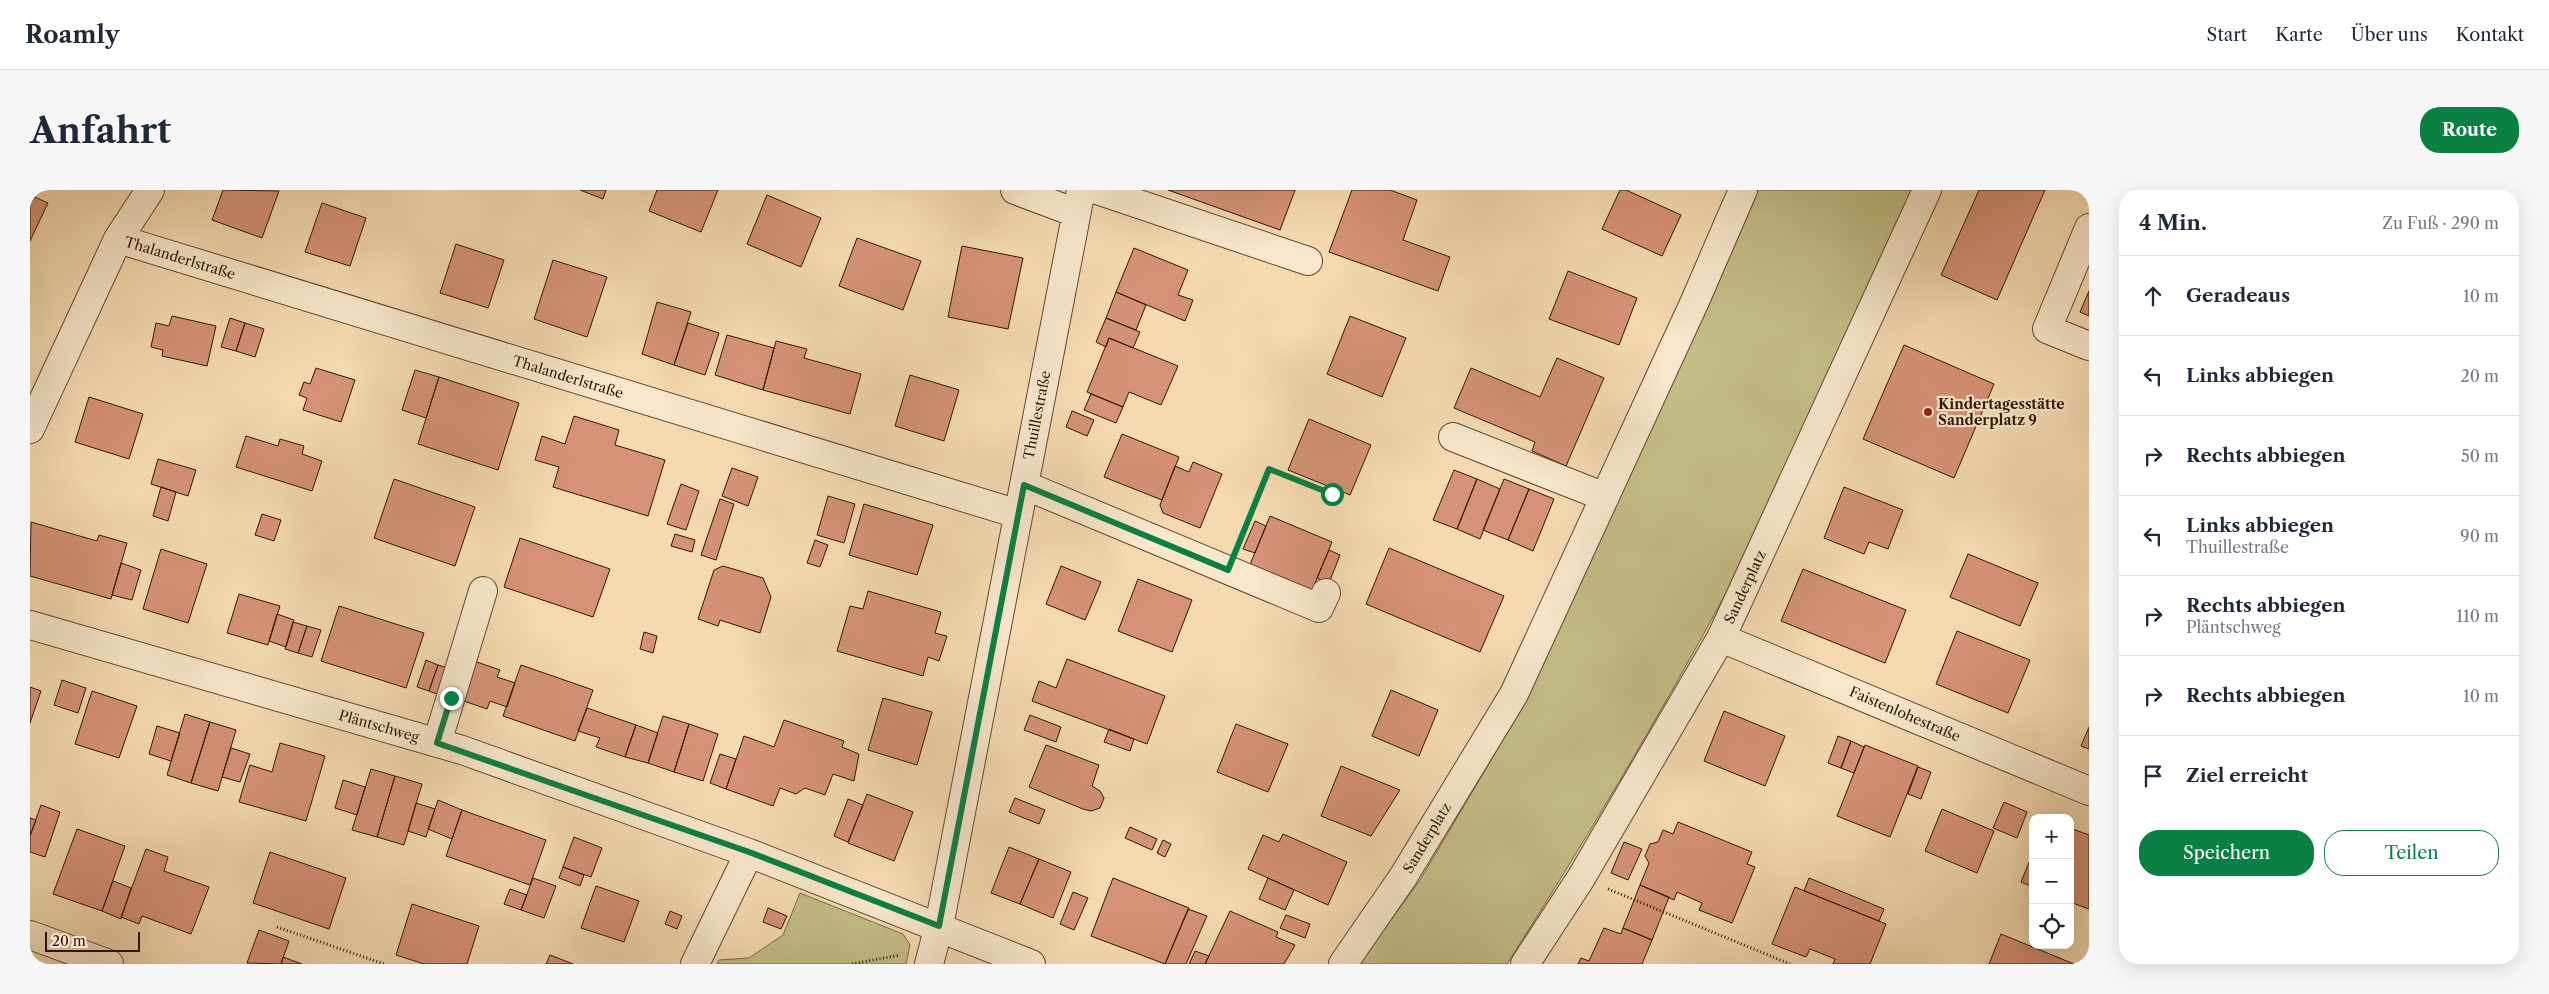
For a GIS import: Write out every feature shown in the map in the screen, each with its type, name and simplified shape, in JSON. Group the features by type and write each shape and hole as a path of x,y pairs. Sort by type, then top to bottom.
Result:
{"street":[{"path":"30,429 118,239 150,190"},
{"path":"1015,190 1078,201"},
{"path":"1097,190 1308,261"},
{"name":"Sanderplatz","path":"1343,964 1403,877 1514,694 1743,190"},
{"name":"Sanderplatz","path":"1525,964 1581,878 1722,638 1927,190"},
{"name":"Thuillestraße","path":"930,961 939,926 1078,201"},
{"path":"2089,228 2047,329 2089,346"},
{"name":"Thalanderlstraße","path":"118,239 1018,514"},
{"path":"1453,437 1605,497"},
{"path":"1024,485 1319,608 1326,593"},
{"path":"437,743 483,591"},
{"name":"Pläntschweg","path":"30,625 437,743 749,852 1031,964"},
{"name":"Faistenlohestraße","path":"1722,638 2089,791"},
{"path":"695,964 749,852"},
{"path":"30,936 109,964"}],"path":[{"path":"1228,570 1269,469 1332,494"},
{"path":"1581,878 1790,964"},
{"path":"277,928 384,964"},
{"path":"852,964 898,955 930,961"}],"shaded area":[{"path":"1757,190 1912,190 1776,494 1726,593 1647,734 1507,964 1359,964 1420,880 1516,718 1578,589"},
{"path":"800,893 903,934 910,945 906,964 717,964 719,960 749,958 783,935"}],"building":[{"path":"223,190 279,191 262,238 212,220"},
{"path":"580,190 606,190 603,199"},
{"path":"657,190 718,190 701,232 649,211"},
{"path":"1168,190 1295,190 1280,230"},
{"path":"1352,190 1390,190 1417,200 1403,240 1450,257 1438,291 1329,252"},
{"path":"1620,190 1626,190 1681,215 1662,256 1602,229"},
{"path":"1979,190 2045,190 1997,300 1941,275"},
{"path":"30,195 48,203 30,241"},
{"path":"767,195 821,218 801,267 747,244"},
{"path":"322,203 366,218 350,266 305,252"},
{"path":"857,238 921,261 903,310 839,286"},
{"path":"456,244 504,260 488,308 440,293"},
{"path":"962,246 1023,258 1008,329 948,317"},
{"path":"1134,248 1188,270 1178,295 1193,300 1185,321 1116,292"},
{"path":"553,260 607,277 587,337 534,319"},
{"path":"1568,271 1637,298 1619,345 1549,319"},
{"path":"2089,291 2089,316 2080,312"},
{"path":"1116,292 1146,305 1136,330 1106,318"},
{"path":"657,302 691,312 674,365 642,354"},
{"path":"172,316 216,326 207,366 162,356 163,350 151,347 156,323 169,326"},
{"path":"1350,316 1406,338 1382,397 1327,374"},
{"path":"230,318 245,323 236,351 221,347"},
{"path":"1106,318 1140,332 1133,348 1109,338 1106,347 1096,342"},
{"path":"245,323 264,329 255,357 236,351"},
{"path":"688,323 719,333 705,375 674,365"},
{"path":"727,335 774,348 763,390 715,375"},
{"path":"1109,338 1178,366 1161,405 1129,392 1123,407 1087,392"},
{"path":"776,341 807,349 804,358 861,374 850,414 763,390"},
{"name":"Kindertagesstätte Sanderplatz 9","path":"1904,345 1994,384 1954,478 1863,439"},
{"path":"1557,358 1604,378 1566,466 1532,451 1535,442 1454,408 1471,368 1540,397"},
{"path":"316,368 355,380 341,422 303,410 307,398 299,395 304,382 310,384"},
{"path":"415,370 439,377 426,418 402,410"},
{"path":"910,375 959,390 944,441 895,426"},
{"path":"439,377 519,403 498,470 418,444"},
{"path":"1091,394 1123,407 1116,423 1084,410"},
{"path":"89,397 143,414 129,459 75,442"},
{"path":"1072,411 1094,420 1087,436 1066,427"},
{"path":"574,416 619,430 615,445 665,460 648,516 553,487 559,467 535,460 542,436 565,444"},
{"path":"1309,419 1371,445 1350,495 1288,470"},
{"path":"1122,434 1179,457 1162,500 1104,477"},
{"path":"246,436 278,446 280,439 304,446 302,454 322,461 312,491 236,467"},
{"path":"158,459 196,470 188,496 151,484"},
{"path":"1193,462 1222,474 1200,528 1163,513 1160,505 1175,466 1189,472"},
{"path":"732,468 758,477 748,506 722,496"},
{"path":"1454,470 1477,479 1457,529 1433,520"},
{"path":"394,479 475,507 455,566 374,538"},
{"path":"1477,479 1500,489 1480,539 1457,529"},
{"path":"1504,479 1529,489 1508,540 1483,530"},
{"path":"681,484 699,491 686,530 667,524"},
{"path":"161,487 176,492 168,521 153,516"},
{"path":"1844,487 1903,510 1888,549 1869,542 1864,554 1824,538"},
{"path":"1529,489 1554,499 1533,551 1508,540"},
{"path":"828,496 855,504 844,543 817,535"},
{"path":"720,499 734,504 716,560 701,555"},
{"path":"864,504 933,525 917,575 849,555"},
{"path":"262,514 281,520 274,541 255,535"},
{"path":"1270,516 1332,542 1311,593 1249,567"},
{"path":"1255,521 1266,526 1255,553 1243,549"},
{"path":"31,522 97,541 99,535 127,543 111,599 30,576"},
{"path":"675,534 695,540 692,552 671,546"},
{"path":"520,538 610,569 593,617 504,587"},
{"path":"815,540 828,545 820,567 807,563"},
{"path":"1389,548 1504,596 1480,652 1366,604"},
{"path":"161,549 207,564 188,623 143,609"},
{"path":"1329,550 1340,555 1329,583 1317,578"},
{"path":"1968,554 2038,583 2020,626 1950,597"},
{"path":"121,563 141,570 132,600 112,595"},
{"path":"723,566 763,578 771,597 760,633 720,620 718,626 698,619 714,570"},
{"path":"1061,566 1101,582 1085,620 1046,604"},
{"path":"1803,569 1906,610 1885,663 1781,621"},
{"path":"1138,579 1192,600 1172,652 1118,631"},
{"path":"868,591 941,612 935,633 947,636 939,661 928,657 923,676 837,651 850,606 863,609"},
{"path":"239,594 280,606 268,645 227,633"},
{"path":"339,606 424,633 406,688 321,661"},
{"path":"277,614 294,620 286,647 269,641"},
{"path":"293,622 307,626 298,653 285,649"},
{"path":"307,626 321,630 312,657 298,653"},
{"path":"1957,631 2030,660 2008,713 1936,684"},
{"path":"644,632 657,636 653,653 640,649"},
{"path":"1067,659 1165,696 1147,744 1032,701 1039,681 1056,688"},
{"path":"426,660 438,665 429,691 417,687"},
{"path":"471,660 500,670 497,677 515,683 507,707 490,701 487,709 458,699"},
{"path":"438,665 451,669 442,696 429,691"},
{"path":"521,665 593,690 575,741 503,716"},
{"path":"62,680 86,688 78,713 54,705"},
{"path":"30,687 41,691 30,723"},
{"path":"1391,690 1438,710 1419,756 1372,736"},
{"path":"92,691 137,706 119,758 75,744"},
{"path":"883,698 932,712 917,765 868,750"},
{"path":"587,708 636,725 625,757 596,747 600,738 578,731"},
{"path":"1724,711 1785,736 1765,786 1704,761"},
{"path":"185,714 210,722 191,783 167,775"},
{"path":"1030,715 1061,727 1056,742 1024,730"},
{"path":"663,716 689,724 674,772 648,763"},
{"path":"784,720 844,741 842,747 859,754 854,781 833,774 825,795 805,788 796,794 780,788 773,806 726,789 744,736 774,747"},
{"path":"210,722 236,730 218,791 191,783"},
{"path":"689,724 718,734 703,781 674,772"},
{"path":"1236,724 1288,744 1268,792 1217,772"},
{"path":"636,725 658,733 648,763 625,757"},
{"path":"157,726 180,733 171,761 149,754"},
{"path":"2089,727 2089,749 2081,746"},
{"path":"1109,729 1134,739 1130,751 1104,742"},
{"path":"1838,736 1851,741 1841,768 1828,763"},
{"path":"1851,741 1864,747 1854,773 1841,768"},
{"path":"280,743 325,756 306,821 239,802 250,765 272,772"},
{"path":"1046,745 1099,765 1092,786 1100,791 1104,798 1100,808 1091,811 1083,809 1029,787"},
{"path":"1865,745 1918,766 1890,837 1837,816"},
{"path":"231,748 250,754 240,782 222,777"},
{"path":"720,754 736,759 726,789 710,783"},
{"path":"1341,766 1400,790 1371,836 1321,816"},
{"path":"1918,767 1931,772 1921,799 1908,794"},
{"path":"371,769 395,776 377,837 352,830"},
{"path":"395,776 422,784 404,845 377,837"},
{"path":"343,780 365,787 357,815 335,808"},
{"path":"867,794 913,812 894,861 848,843"},
{"path":"1015,798 1045,810 1039,824 1009,812"},
{"path":"848,799 863,805 848,842 834,836"},
{"path":"438,800 462,810 452,839 428,829"},
{"path":"2004,802 2027,812 2017,838 1993,828"},
{"path":"416,803 435,809 426,837 408,831"},
{"path":"41,805 60,812 45,857 30,852 30,836"},
{"path":"1942,809 1994,831 1977,873 1925,851"},
{"path":"462,810 546,840 530,885 446,856"},
{"path":"30,818 36,820 30,836"},
{"path":"1678,822 1752,852 1747,864 1755,867 1732,923 1699,910 1702,903 1677,892 1674,900 1640,885 1649,863 1645,856 1650,844 1658,842 1663,830 1673,834"},
{"path":"1130,827 1157,839 1152,850 1125,838"},
{"path":"77,829 125,846 102,911 53,894"},
{"path":"2074,829 2089,835 2089,909 2074,903"},
{"path":"1283,834 1347,862 1328,905 1248,869 1263,835 1279,842"},
{"path":"574,837 602,848 591,877 563,867"},
{"path":"1163,840 1171,844 1165,857 1157,853"},
{"path":"1624,842 1642,849 1628,880 1611,873"},
{"path":"1009,847 1039,859 1020,904 991,893"},
{"path":"146,849 168,857 164,871 209,887 191,934 142,916 139,924 121,917"},
{"path":"270,852 346,878 329,929 253,903"},
{"path":"1039,859 1071,872 1053,918 1020,904"},
{"path":"2029,863 2029,885 2021,882"},
{"path":"563,867 584,875 580,886 559,878"},
{"path":"533,878 556,886 544,918 521,910"},
{"path":"1113,878 1189,908 1165,964 1091,936"},
{"path":"1268,878 1294,890 1285,910 1259,899"},
{"path":"1809,878 1884,909 1879,921 1804,891"},
{"path":"113,881 131,888 121,919 102,911"},
{"path":"1640,885 1669,897 1652,940 1623,928"},
{"path":"596,886 639,901 624,942 581,928"},
{"path":"1795,887 1886,924 1870,964 1833,964 1835,959 1810,949 1806,957 1772,944"},
{"path":"510,889 527,895 521,910 504,904"},
{"path":"1073,892 1088,898 1074,930 1060,924"},
{"path":"412,904 479,926 467,964 424,964 396,955"},
{"path":"768,908 787,916 781,929 763,922"},
{"path":"1188,909 1207,916 1186,964 1165,964"},
{"path":"670,911 682,916 677,929 665,924"},
{"path":"1230,911 1278,932 1276,937 1295,945 1284,964 1205,964"},
{"path":"1286,915 1310,924 1305,938 1280,928"},
{"path":"1604,928 1621,934 1623,928 1652,940 1642,964 1578,964 1581,958 1589,961"},
{"path":"259,930 289,941 281,964 247,963"},
{"path":"2001,934 2029,946 2029,949 2038,949 2074,964 1989,964"},
{"path":"1195,951 1209,956 1205,964 1189,964"},
{"path":"550,955 573,964 546,964"},
{"path":"283,957 302,964 281,964"}],"place":[{"name":"Kindertagesstätte Sanderplatz 9","path":"1928,412"}],"route":[{"path":"451,698 437,743 462,750 749,852 939,926 1024,485 1228,570 1269,469 1332,494"}]}
